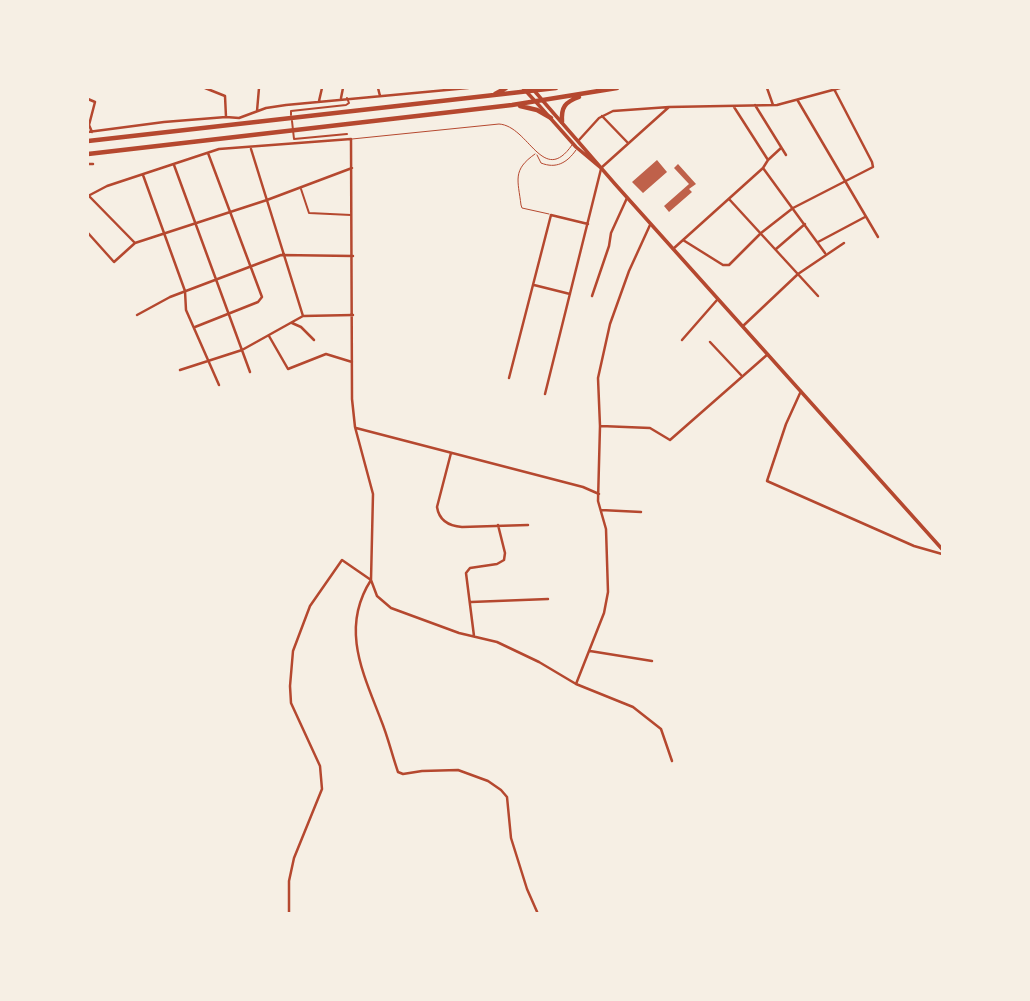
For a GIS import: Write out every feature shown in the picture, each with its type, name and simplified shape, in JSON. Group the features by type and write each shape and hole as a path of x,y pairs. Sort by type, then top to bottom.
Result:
{"main road":[{"path":"490,96 506,88"},
{"path":"88,141 556,88"},
{"path":"88,154 512,105 617,88"},
{"path":"562,122 562,111 566,104 585,94"},
{"path":"512,105 537,110 551,118"}],"street":[{"path":"205,88 225,96 226,117"},
{"path":"257,111 259,88"},
{"path":"319,102 322,88"},
{"path":"341,99 343,88"},
{"path":"378,88 380,96"},
{"path":"418,88 418,93"},
{"path":"88,99 95,102 89,125 90,132 164,122 239,118 270,107 468,88"},
{"path":"767,88 773,106"},
{"path":"819,88 824,92"},
{"path":"579,140 602,116 617,110 773,106 840,88"},
{"path":"533,89 601,169 943,552"},
{"path":"683,240 726,265 793,208 873,166 834,89"},
{"path":"525,90 601,169"},
{"path":"347,99 349,103 346,105 291,111 294,139 347,134"},
{"path":"798,101 877,237"},
{"path":"733,105 768,160"},
{"path":"755,105 786,155"},
{"path":"545,394 601,169 669,107"},
{"path":"602,116 628,143"},
{"path":"135,243 88,196 107,186 208,152 351,139 355,427 373,494 371,580 377,596 391,608 507,646 576,684 633,707 657,724 665,735 672,761"},
{"path":"251,148 303,316"},
{"path":"673,249 763,168 781,148"},
{"path":"195,327 261,299 208,152"},
{"path":"88,164 93,164"},
{"path":"174,165 250,372"},
{"path":"88,233 113,262 135,243 267,200 352,168"},
{"path":"763,168 826,253"},
{"path":"142,175 186,291 186,309 219,385"},
{"path":"301,187 309,213 352,215"},
{"path":"592,296 609,247 611,233 627,198"},
{"path":"729,199 817,296"},
{"path":"509,379 551,215 588,224"},
{"path":"818,242 865,217"},
{"path":"576,684 604,613 608,592 606,529 599,494 600,426 597,386 605,341 629,271 650,223"},
{"path":"776,249 805,224"},
{"path":"743,326 798,274 844,243"},
{"path":"137,314 186,291 284,255 353,256"},
{"path":"534,285 570,294"},
{"path":"682,340 719,298"},
{"path":"180,370 242,350 303,316 353,315"},
{"path":"292,323 302,327 314,340"},
{"path":"269,336 288,369 326,354 352,362"},
{"path":"710,342 741,375"},
{"path":"600,426 650,428 670,440 768,354"},
{"path":"802,391 786,424 767,481 914,546 943,552"},
{"path":"355,427 583,487 599,494"},
{"path":"452,453 437,508 439,514 451,526 528,525"},
{"path":"601,510 640,512"},
{"path":"474,636 467,571 470,568 501,563 506,558 498,525"},
{"path":"289,914 289,881 294,858 322,789 320,766 290,703 293,650 310,606 342,560 371,580"},
{"path":"371,580 365,589 357,621 356,653 398,772 403,774 458,770 488,781 501,790 507,797 511,838 538,914"},
{"path":"471,602 548,599"},
{"path":"590,651 652,661"}],"lane":[{"path":"351,139 504,124 517,130 536,153 545,159 556,159 565,155 579,140"},
{"path":"536,153 539,162 552,166 565,162 575,145"},
{"path":"536,153 522,163 517,172 521,205 522,208 551,215"}],"building":[{"path":"657,160 667,172 643,193 632,182"},
{"path":"678,164 696,184 689,189 692,192 669,212 664,206 689,184 674,168"}]}
